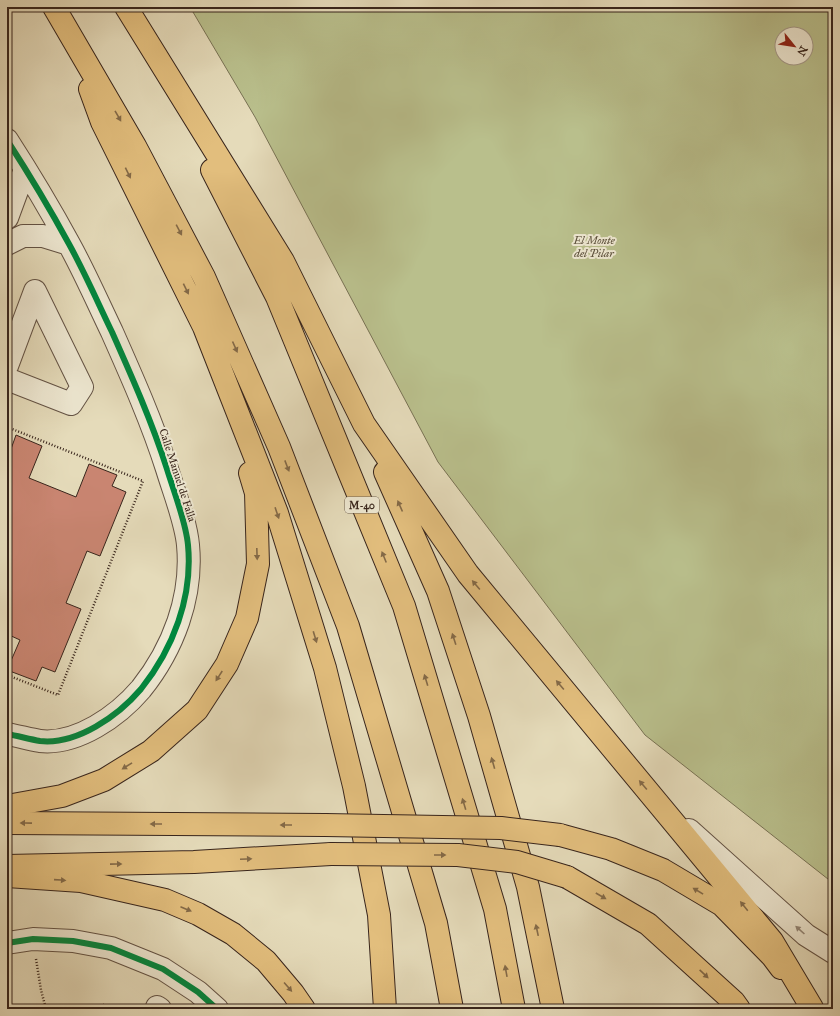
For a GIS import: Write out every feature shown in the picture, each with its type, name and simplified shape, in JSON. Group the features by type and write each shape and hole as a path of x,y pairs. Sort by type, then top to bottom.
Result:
{"main road":[{"path":"54,7 135,146 204,277 279,447 348,626 436,923 452,1009"},
{"name":"M-40","path":"126,7 139,28 277,297 404,606 495,909 514,1009"},
{"path":"139,28 283,261 364,424 438,591 479,716 528,887 553,1009"},
{"path":"70,34 102,122 204,327 277,513 325,668 354,786 379,915 385,1009"},
{"path":"7,806 62,796 104,780 151,751 198,710 227,664 247,618 258,564 256,493 204,327"},
{"path":"364,424 468,574 772,941 812,1009"},
{"path":"7,823 325,825 501,828 560,835 612,848 663,870 722,905 772,956 812,1009"},
{"path":"7,866 194,862 331,854 458,855 517,862 567,877 648,924 734,1002 739,1009"},
{"path":"7,876 81,881 165,900 198,914 233,934 266,961 293,993 304,1009"}],"street":[{"name":"Calle Manuel de Falla","path":"7,140 69,244 124,358 157,440 179,509 188,544 188,574 184,602 176,628 165,654 153,674 137,693 121,709 103,722 85,732 64,739 42,741 7,734"},
{"path":"7,218 25,169"},
{"path":"7,244 23,236 43,236 69,244"},
{"path":"7,366 35,291 82,387 71,404 7,379"},
{"path":"658,803 806,935 833,952"},
{"path":"7,943 33,939 73,941 111,948 163,969 198,992 217,1009"}],"path":[{"path":"7,427 143,481 58,695 7,675"},
{"path":"33,939 41,990 46,1009"}],"green space":[{"name":"El Monte del Pilar","path":"190,7 833,7 833,883 645,735 438,462 255,117"}],"building":[{"path":"16,435 42,446 29,478 76,497 89,464 117,475 112,486 126,492 100,556 87,551 66,603 81,609 55,672 42,667 36,681 7,670 20,640 7,634 7,447 11,449"},
{"path":"104,1004 107,1009 93,1009"}],"cycle path":[{"path":"7,140 47,205 75,255 112,332 134,383 155,434 179,507 187,536 189,564 184,603 171,640 163,657 141,689 132,699 96,727 68,738 54,741 40,741 7,734"},
{"path":"7,943 33,939 73,941 111,948 163,969 198,992 217,1009"}]}
